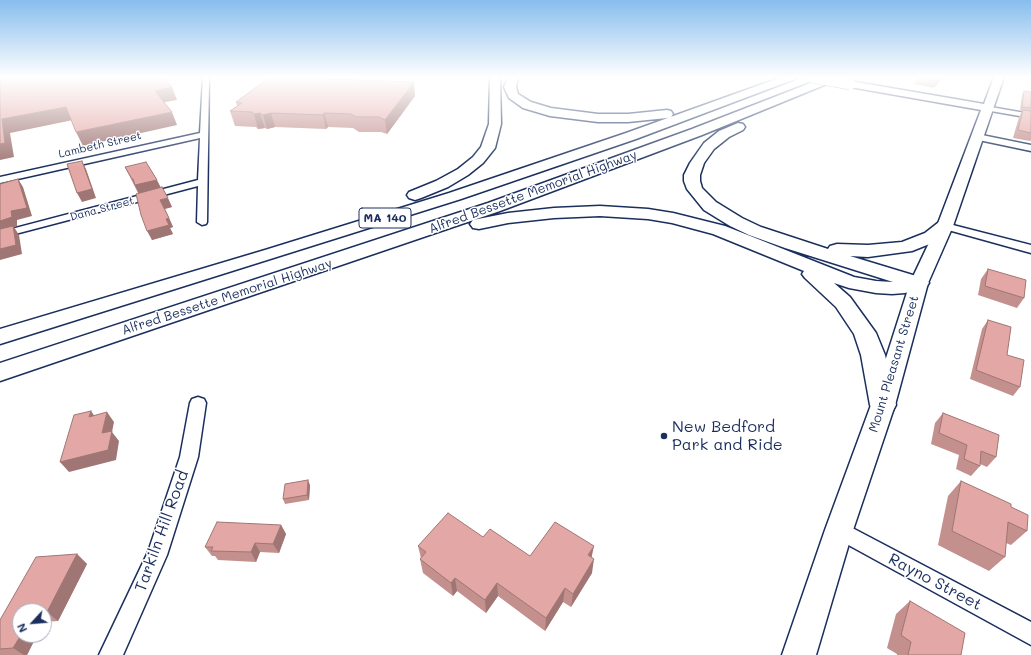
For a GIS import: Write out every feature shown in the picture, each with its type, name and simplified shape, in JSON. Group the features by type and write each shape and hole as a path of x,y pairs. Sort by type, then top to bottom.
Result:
{"highway":[{"path":"140,295 267,247 442,184 463,172 484,154 492,137 495,124 495,108"},
{"path":"535,108 556,114 598,118 646,117 678,112 693,108"},
{"name":"Alfred Bessette Memorial Highway","path":"0,337 140,295 470,191 631,136 708,108"},
{"name":"Alfred Bessette Memorial Highway","path":"0,372 344,258 610,165 748,108"},
{"path":"768,108 714,140 701,157 692,175 692,181 695,189 710,206 736,222 774,238 919,283"},
{"path":"344,258 435,234 508,218 554,213 593,211 648,214 705,226 731,234 836,278 862,285 892,288 905,287 919,283"},
{"path":"774,238 813,247 830,249 868,251 888,250 905,247 931,238 945,226"},
{"path":"788,258 803,267 829,288 854,317 865,333 874,355 883,405"}],"main road":[{"name":"Mount Pleasant Street","path":"799,655 839,530 883,405 919,283 945,226 988,108"}],"street":[{"path":"202,222 205,108"},
{"path":"988,108 1031,116"},
{"name":"Lambeth Street","path":"0,180 204,134"},
{"path":"978,137 1031,148"},
{"name":"Dana Street","path":"0,235 203,182"},
{"path":"945,226 1031,249"},
{"name":"Tarkiln Hill Road","path":"111,655 138,598 168,527 189,457 198,403"},
{"name":"Rayno Street","path":"839,530 1031,634"}],"building":[{"path":"0,108 63,108 2,119 5,143 0,144"},
{"path":"66,108 168,108 172,112 76,132"},
{"path":"235,108 394,108 385,120 379,117 356,117 351,114 324,113 323,115 271,113 263,115 260,113 254,114 252,112 230,111"},
{"path":"1023,110 1031,111 1031,133 1018,130"},
{"path":"82,161 92,189 77,193 67,164"},
{"path":"146,162 157,180 135,185 125,167"},
{"path":"18,179 27,208 11,211 12,217 0,221 0,184"},
{"path":"162,187 168,198 160,200 169,218 166,219 169,225 147,231 136,194"},
{"path":"13,226 16,245 0,249 0,229"},
{"path":"988,269 1026,280 1024,298 985,286"},
{"path":"988,320 1011,327 1007,355 1024,360 1020,387 976,370"},
{"path":"91,411 89,417 107,412 102,433 112,431 108,450 60,462 74,415"},
{"path":"943,413 999,435 996,457 981,451 980,466 964,459 967,445 939,433"},
{"path":"308,480 307,495 283,499 285,484"},
{"path":"961,481 1011,504 1011,507 1028,515 1027,531 1008,522 1005,557 952,531"},
{"path":"448,513 483,537 490,529 530,556 555,522 594,546 588,555 594,559 573,594 565,588 546,618 497,583 485,600 455,578 451,583 420,559 426,552 418,546"},
{"path":"217,522 281,525 273,544 255,543 251,552 211,551 213,547 205,547"},
{"path":"77,554 52,603 12,603 12,643 16,643 13,648 0,649 0,620 36,557"},
{"path":"910,601 965,633 961,655 908,655 911,642 901,635"}],"place":[{"name":"New Bedford Park and Ride","path":"664,436"}]}
